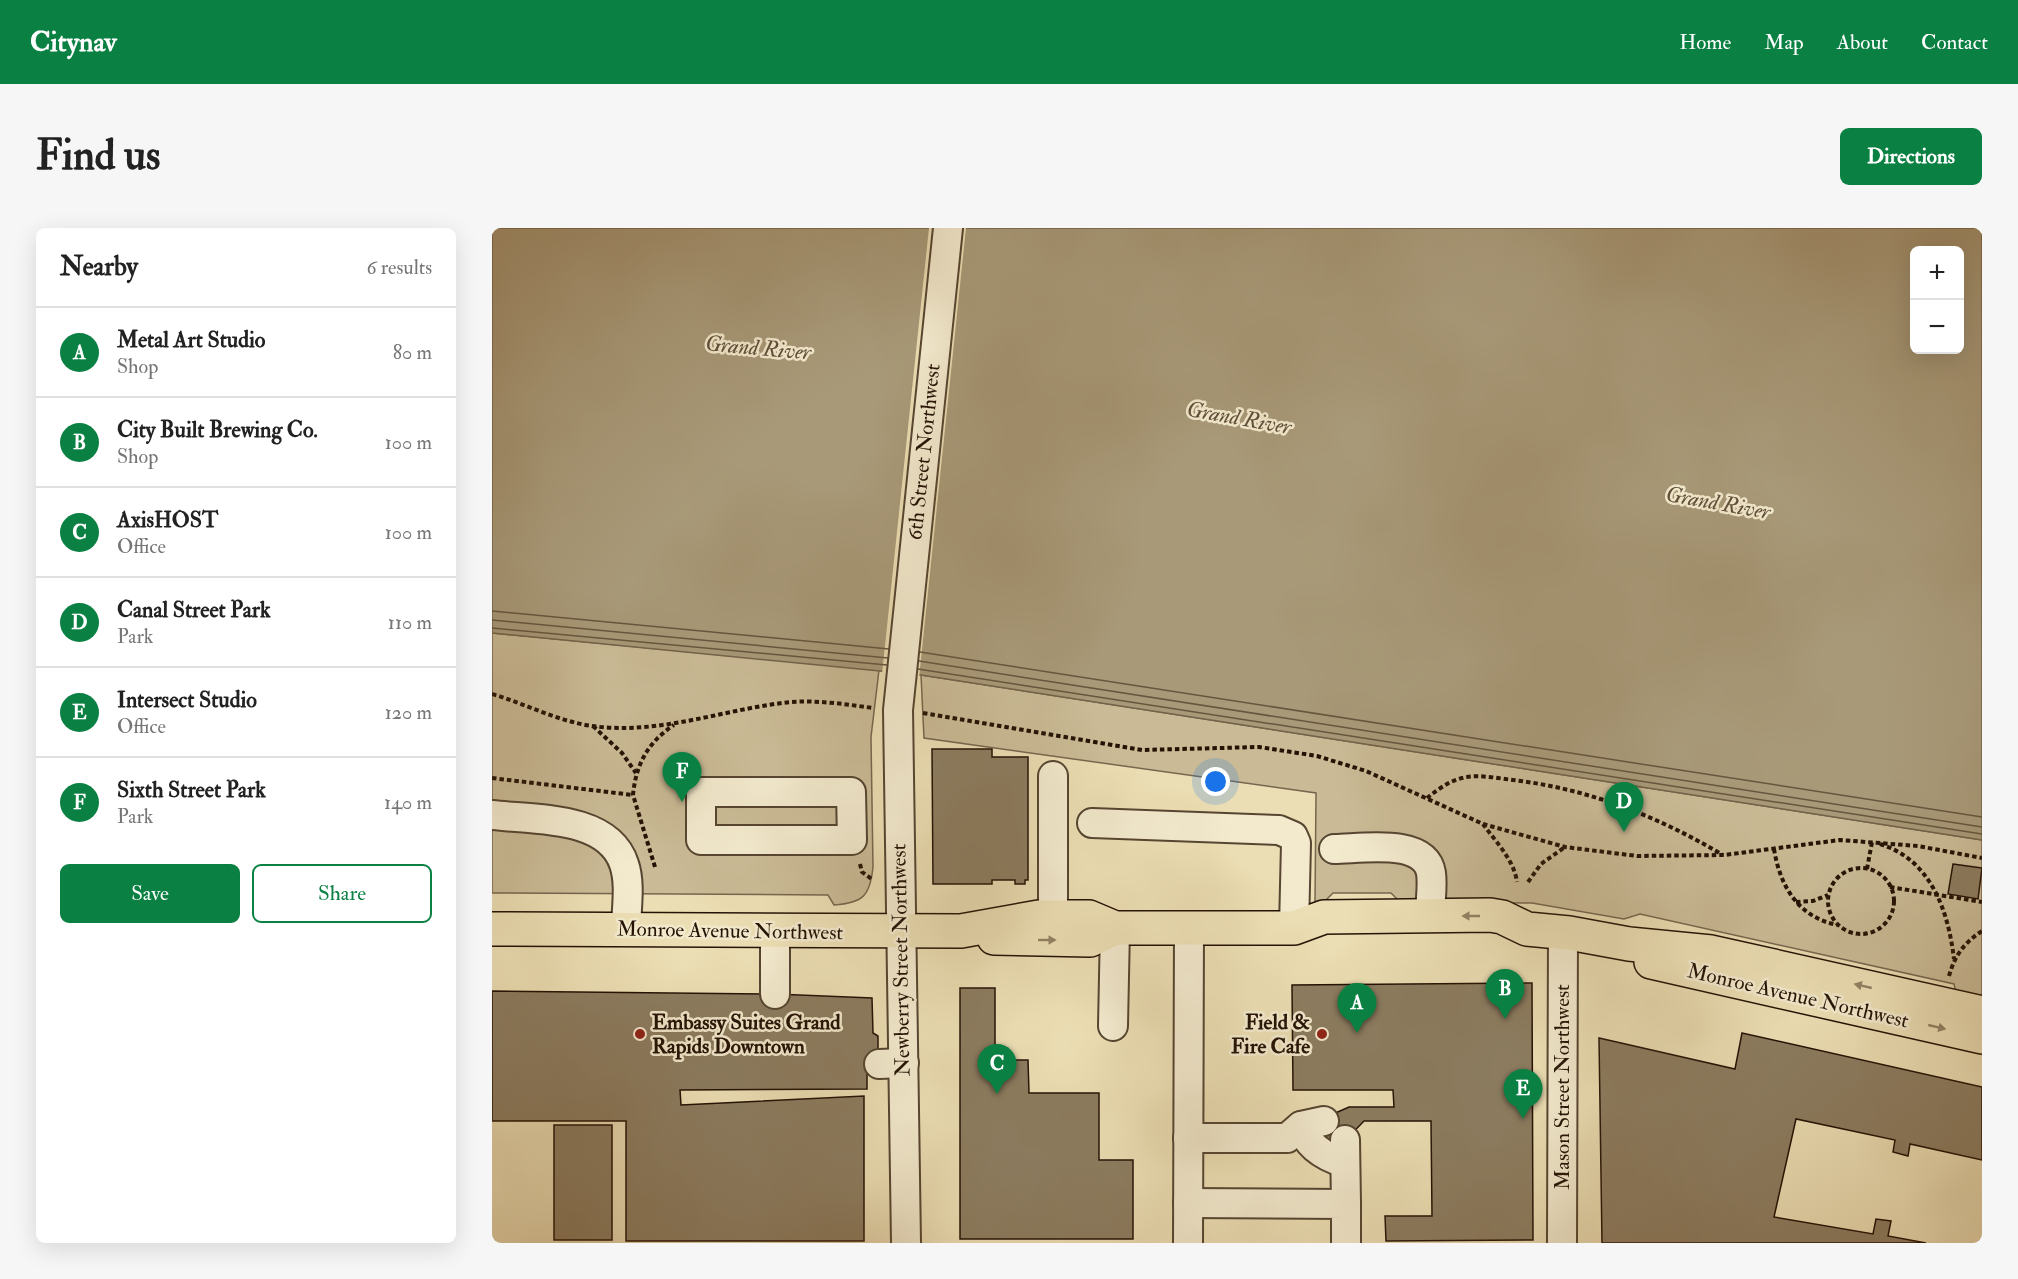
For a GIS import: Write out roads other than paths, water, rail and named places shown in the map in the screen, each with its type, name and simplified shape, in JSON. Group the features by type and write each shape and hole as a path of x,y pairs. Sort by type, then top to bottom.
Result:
{"main road":[{"name":"Monroe Avenue Northwest","path":"1294,928 1324,916 1496,916 1527,929 1563,932 1618,943 1698,950 1828,991 1981,1016"},
{"name":"Monroe Avenue Northwest","path":"492,929 968,931 1023,919 1053,917 1089,917 1115,928 1294,928 1324,939 1494,938 1527,929"},
{"name":"Monroe Avenue Northwest","path":"968,931 1008,940 1090,940 1115,928"}],"street":[{"name":"6th Street Northwest","path":"900,676 948,228"},
{"name":"Newberry Street Northwest","path":"900,676 898,815 902,931 891,1063 906,1243"},
{"path":"1053,776 1053,917"},
{"path":"701,792 851,792 852,816 852,840 701,840 701,792"},
{"path":"492,815 578,826 594,831 609,841 619,851 625,866 626,930"},
{"path":"852,816 898,815"},
{"path":"1092,823 1279,830 1289,833 1296,843 1294,928"},
{"path":"1334,849 1396,848 1417,853 1427,862 1431,873 1430,916"},
{"path":"1113,1026 1115,928"},
{"path":"1188,1243 1189,928"},
{"path":"775,931 775,994"},
{"name":"Mason Street Northwest","path":"1562,1243 1563,932"},
{"path":"1188,1138 1287,1138 1313,1124 1305,1139 1331,1159 1346,1151 1346,1243"},
{"path":"1188,1203 1346,1204"}],"water":[{"name":"Grand River","path":"492,228 1982,228 1982,840 921,675 492,633"}],"place":[{"name":"Sixth Street Park","path":"682,802"},
{"name":"Canal Street Park","path":"1624,832"},
{"name":"City Built Brewing Co.","path":"1505,1019"},
{"name":"Metal Art Studio","path":"1357,1033"},
{"name":"Embassy Suites Grand Rapids Downtown","path":"640,1034"},
{"name":"Field & Fire Cafe","path":"1322,1034"},
{"name":"AxisHOST","path":"997,1094"},
{"name":"Intersect Studio","path":"1523,1119"}]}
